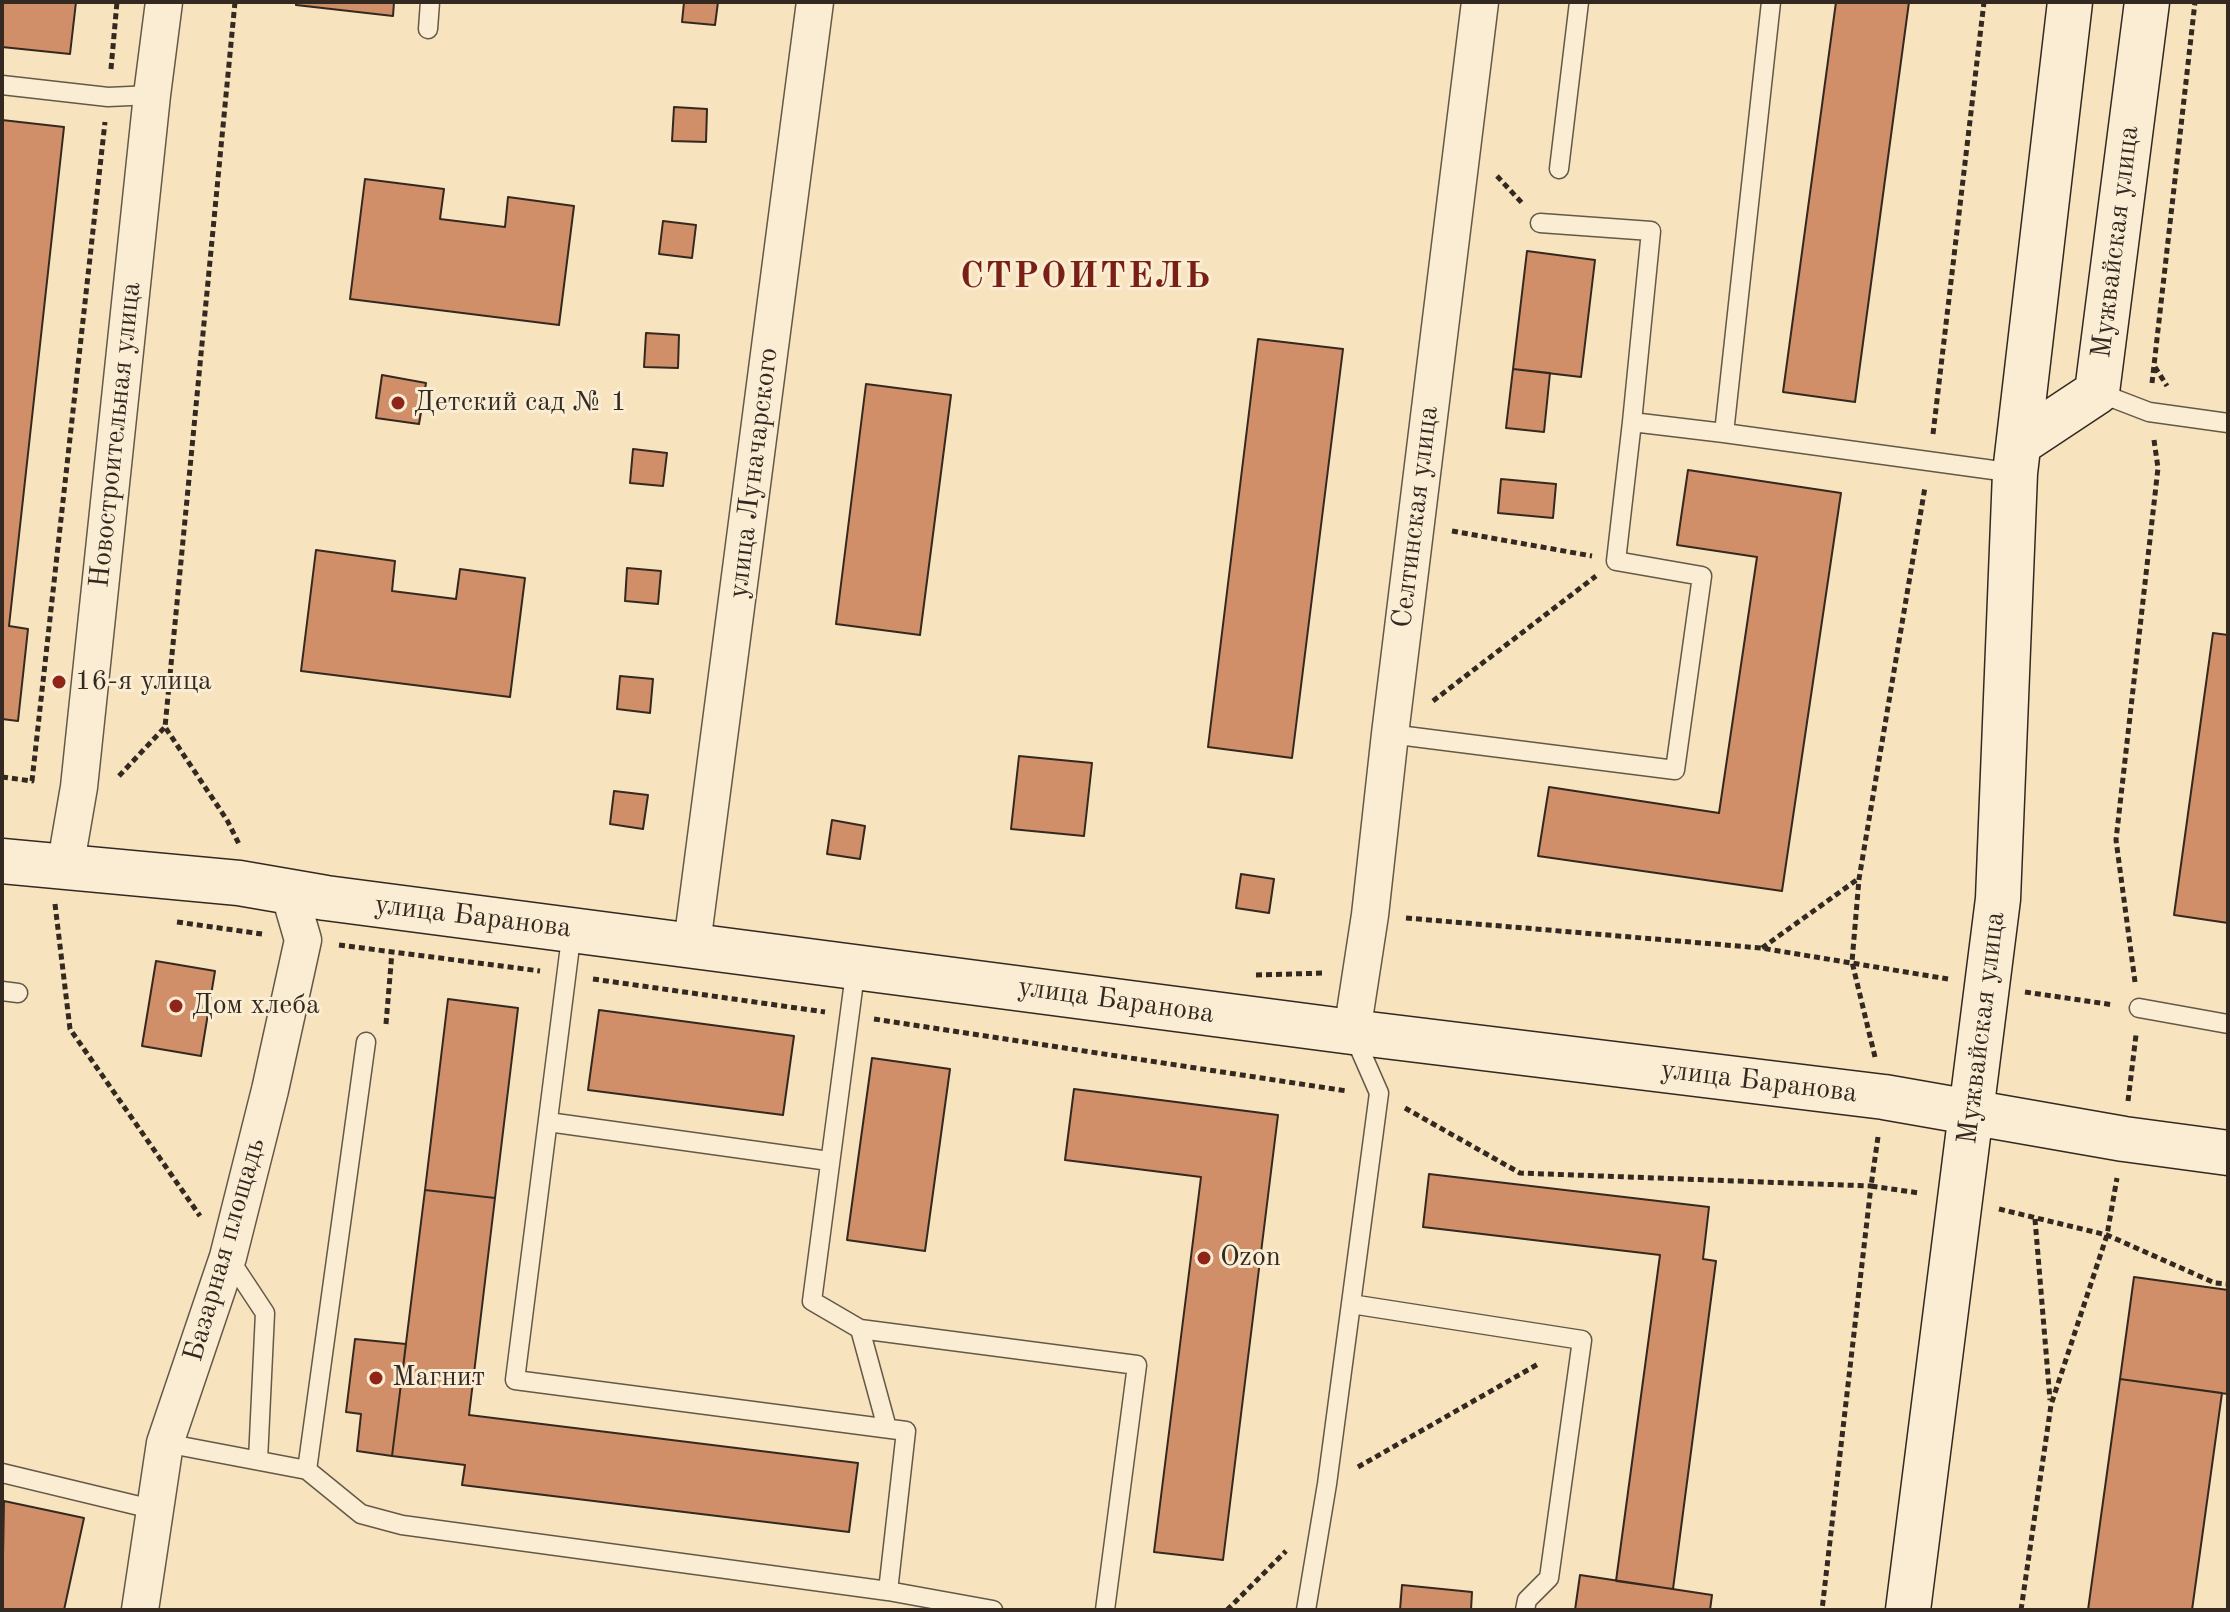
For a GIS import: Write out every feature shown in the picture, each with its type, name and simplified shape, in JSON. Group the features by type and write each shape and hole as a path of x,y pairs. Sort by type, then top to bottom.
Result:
{"street":[{"name":"Новостроительная улица","path":"65,868 79,787 164,2"},
{"name":"улица Луначарского","path":"692,944 815,2"},
{"name":"Селтинская улица","path":"1352,1032 1370,915 1480,2"},
{"name":"Мужвайская улица","path":"1908,1610 1998,899 2018,458 2070,2"},
{"name":"Мужвайская улица","path":"2018,458 2097,392 2147,2"},
{"name":"улица Баранова","path":"2,861 239,883 1352,1032 1884,1097 2124,1139 2228,1153"},
{"name":"Базарная площадь","path":"140,1610 165,1443 228,1257 270,1090 303,940 289,892"}],"lane":[{"path":"428,29 430,2"},
{"path":"1559,169 1579,2"},
{"path":"1724,433 1771,2"},
{"path":"2,85 108,97 152,95"},
{"path":"1390,734 1675,770 1702,576 1616,561 1651,231 1540,223"},
{"path":"2097,392 2149,412 2228,423"},
{"path":"1632,422 1929,461 2018,458"},
{"path":"572,930 515,1380 906,1431 888,1591"},
{"path":"856,966 812,1301 860,1329 1137,1365 1105,1610"},
{"path":"2139,1008 2228,1024"},
{"path":"1306,1610 1327,1484 1379,1093 1352,1032"},
{"path":"307,1470 366,1042"},
{"path":"548,1122 829,1161"},
{"path":"228,1257 265,1313 258,1460"},
{"path":"1351,1304 1582,1340 1549,1578 1527,1600 1525,1610"},
{"path":"860,1329 887,1428"},
{"path":"165,1443 307,1470 361,1514 402,1525 888,1591 993,1610"},
{"path":"2,1473 156,1510"}],"path":[{"path":"2,777 32,781 117,2"},
{"path":"113,782 165,727 235,2"},
{"path":"1822,1610 1884,1097 1852,962 1859,879 1929,461 1984,2"},
{"path":"2021,1610 2051,1405 2107,1235 2124,1139 2139,1008 2116,840 2158,468 2149,412 2195,2"},
{"path":"1463,140 1540,223"},
{"path":"1415,524 1616,561"},
{"path":"1390,734 1616,561"},
{"path":"165,727 227,820 243,852 239,883"},
{"path":"65,868 55,904 70,1029 228,1257"},
{"path":"1761,948 1859,879"},
{"path":"1370,915 1761,948 2139,1008"},
{"path":"303,940 850,1015 1341,1090 1379,1093 1520,1173 1871,1186 1960,1200 2107,1235 2215,1283 2228,1284"},
{"path":"366,1042 385,1042 392,952"},
{"path":"2035,1218 2051,1405"},
{"path":"1327,1484 1582,1340"},
{"path":"1227,1610 1289,1549"}],"building":[{"path":"2,2 76,2 70,54 2,47"},
{"path":"296,2 394,2 393,16 296,5"},
{"path":"684,2 718,2 715,25 682,22"},
{"path":"1836,2 1909,2 1855,402 1783,392"},
{"path":"674,107 707,109 706,142 672,141"},
{"path":"2,120 64,127 9,626 28,629 18,721 2,719"},
{"path":"365,179 444,189 440,219 505,227 508,197 574,206 559,325 350,299"},
{"path":"663,221 696,225 692,258 659,254"},
{"path":"1527,251 1595,260 1581,377 1513,369"},
{"path":"646,333 679,335 678,368 644,367"},
{"path":"1258,339 1343,349 1292,758 1208,747"},
{"path":"1513,369 1550,373 1544,432 1506,428"},
{"path":"382,375 426,383 419,424 376,418"},
{"path":"866,384 951,395 920,635 836,624"},
{"path":"633,449 667,453 663,486 630,483"},
{"path":"1688,470 1841,493 1782,891 1538,856 1549,787 1719,813 1757,557 1677,545"},
{"path":"1501,479 1556,484 1553,518 1498,513"},
{"path":"316,550 395,561 392,591 456,599 460,569 525,578 510,697 301,671"},
{"path":"627,568 661,571 658,604 625,601"},
{"path":"2213,633 2228,635 2228,923 2174,915"},
{"path":"620,676 653,679 650,713 617,709"},
{"path":"1019,756 1092,763 1084,836 1011,829"},
{"path":"614,791 648,795 643,829 610,824"},
{"path":"832,820 865,826 860,859 827,854"},
{"path":"1241,874 1274,879 1269,913 1236,908"},
{"path":"156,961 215,971 201,1056 142,1046"},
{"path":"448,999 518,1008 495,1198 425,1190"},
{"path":"599,1010 794,1036 783,1115 588,1090"},
{"path":"872,1058 950,1069 925,1251 847,1240"},
{"path":"1074,1089 1278,1115 1223,1560 1154,1552 1201,1177 1065,1160"},
{"path":"1429,1174 1709,1207 1703,1259 1716,1261 1673,1589 1616,1581 1660,1255 1423,1227"},
{"path":"425,1190 495,1198 469,1415 858,1463 849,1532 462,1485 465,1465 392,1456"},
{"path":"2134,1277 2228,1290 2228,1394 2120,1379"},
{"name":"Магнит","path":"355,1339 406,1344 392,1456 357,1451 361,1414 346,1412"},
{"path":"2120,1379 2222,1393 2192,1610 2088,1610"},
{"path":"4,1501 84,1518 64,1610 2,1610"},
{"path":"1580,1575 1712,1595 1710,1610 1575,1610"},
{"path":"1402,1585 1472,1592 1471,1610 1400,1610"}],"place":[{"name":"Детский сад № 1","path":"398,403"},
{"name":"16-я улица","path":"59,682"},
{"name":"Дом хлеба","path":"176,1006"},
{"name":"Ozon","path":"1204,1258"},
{"name":"Магнит","path":"376,1378"}],"district":[{"name":"СТРОИТЕЛЬ","path":"1086,278"}]}
